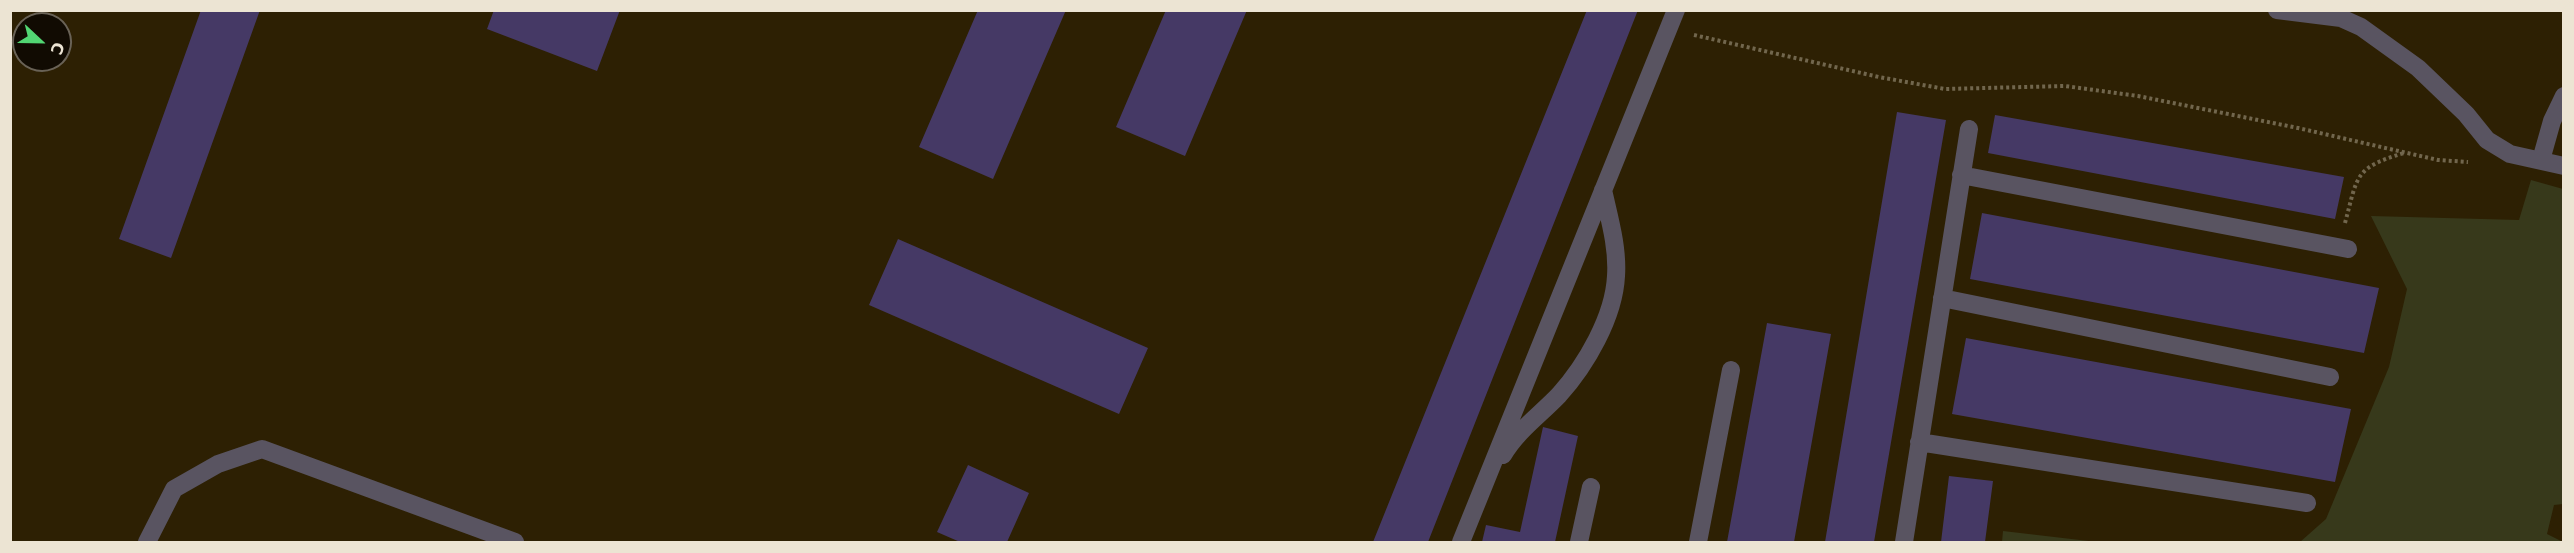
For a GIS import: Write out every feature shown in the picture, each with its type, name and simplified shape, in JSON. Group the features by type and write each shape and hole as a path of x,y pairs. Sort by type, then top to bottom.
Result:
{"street":[{"path":"1461,543 1676,10"},
{"path":"2277,10 2344,14 2418,68 2466,114 2487,140 2510,154 2564,166"},
{"path":"2541,160 2552,121 2564,96"},
{"path":"1904,543 1969,129"},
{"path":"1961,175 2343,248"},
{"path":"1478,500 1507,450 1526,426 1559,394 1588,357 1608,311 1617,277 1613,237 1603,190"},
{"path":"1942,298 2330,376"},
{"path":"1698,543 1731,370"},
{"path":"1920,442 2307,503"},
{"path":"147,543 174,489 218,464 262,449 479,536 515,543"},
{"path":"1579,543 1591,487"}],"path":[{"path":"1669,28 1868,74 1945,89 2065,86 2128,95 2298,128 2438,160 2469,162"},
{"path":"2343,248 2355,187 2361,173 2377,162 2405,153"}],"green space":[{"path":"2531,180 2563,189 2563,504 2554,505 2547,534 2563,542 2300,542 2326,519 2389,367 2407,289 2371,216 2519,220"},
{"path":"2003,531 2097,542 2002,542"}],"building":[{"path":"201,10 260,10 171,258 119,239"},
{"path":"494,10 620,10 597,71 487,29"},
{"path":"978,10 1066,10 993,179 919,147"},
{"path":"1166,10 1247,10 1185,156 1116,127"},
{"path":"1587,10 1638,10 1428,542 1373,542"},
{"path":"1897,112 1946,120 1874,542 1825,542"},
{"path":"1995,115 2344,177 2335,219 1988,153"},
{"path":"1982,213 2379,288 2364,353 1970,279"},
{"path":"898,239 1148,348 1119,414 869,305"},
{"path":"1767,323 1831,334 1794,542 1727,542"},
{"path":"1966,338 2351,409 2335,482 1952,414"},
{"path":"1543,427 1578,436 1555,542 1482,542 1486,525 1520,532"},
{"path":"968,465 1029,493 1007,542 960,542 937,532"},
{"path":"1949,476 1993,481 1985,542 1941,542"}]}
